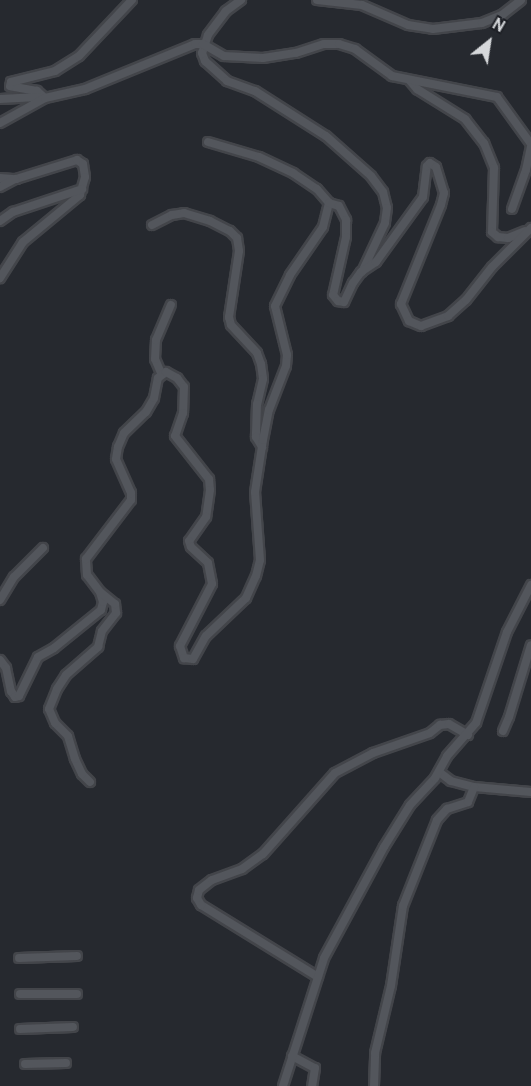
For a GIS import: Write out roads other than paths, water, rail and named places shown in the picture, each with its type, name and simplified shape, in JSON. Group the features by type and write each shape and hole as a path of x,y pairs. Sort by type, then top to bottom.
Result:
{"street":[{"path":"45,98 37,91 10,86 11,82 55,71 79,56 132,0"},
{"path":"208,142 259,157 293,173 317,189 329,203 339,206 346,220 346,237 333,295 338,301 344,302 385,223 387,208 383,192 371,176 326,136 255,91 227,81 205,61 202,53 203,44 226,11 241,0"},
{"path":"317,0 362,4 408,25 433,29 482,23 502,15 521,0"},
{"path":"0,123 45,98 85,89 195,44 203,44 224,56 263,58 296,53 324,44 339,44 356,49 392,76 497,97 531,145 526,170 512,209"},
{"path":"361,272 376,262 423,197 430,163 436,167 444,193 401,304 409,321 421,326 448,316 466,300 492,267 531,228 508,238 498,237 492,232 494,168 484,143 465,119 417,89 410,81"},
{"path":"0,99 30,96 45,98"},
{"path":"0,187 16,179 77,160 83,164 85,177 80,195 23,242 0,278"},
{"path":"0,178 16,179"},
{"path":"0,221 13,212 82,189"},
{"path":"161,373 166,372 177,378 184,387 183,413 175,436 209,479 210,490 206,517 189,541 208,563 212,584 180,646 184,658 188,660 193,658 207,636 246,598 256,576 260,560 255,492 269,410 286,366 287,355 276,306 290,275 322,227 329,203"},
{"path":"152,225 172,215 184,213 210,221 230,231 237,238 239,251 229,317 231,325 256,353 261,364 263,379 257,404 256,437 262,447"},
{"path":"90,782 82,774 68,736 55,723 49,710 57,689 66,675 98,647 102,631 116,613 115,604 100,592 87,575 86,559 131,500 131,493 116,459 118,447 124,433 146,412 161,373 155,359 156,340 171,305"},
{"path":"0,600 14,577 43,548"},
{"path":"283,1086 324,958 384,847 410,805 439,772 447,756 468,735 476,723 507,632 531,585"},
{"path":"0,660 6,668 11,691 15,697 19,696 38,657 54,648 101,610 103,602 100,592"},
{"path":"503,731 531,645"},
{"path":"318,977 201,905 197,898 199,890 212,880 242,869 263,854 335,773 373,753 429,733 440,725 449,724 468,735"},
{"path":"439,772 452,781 474,787 531,792"},
{"path":"374,1086 375,1053 391,986 404,902 437,820 447,809 468,802 474,787"},
{"path":"19,958 76,956"},
{"path":"20,994 77,994"},
{"path":"20,1029 73,1027"},
{"path":"292,1056 315,1068 312,1086"},
{"path":"25,1064 66,1063"}]}
